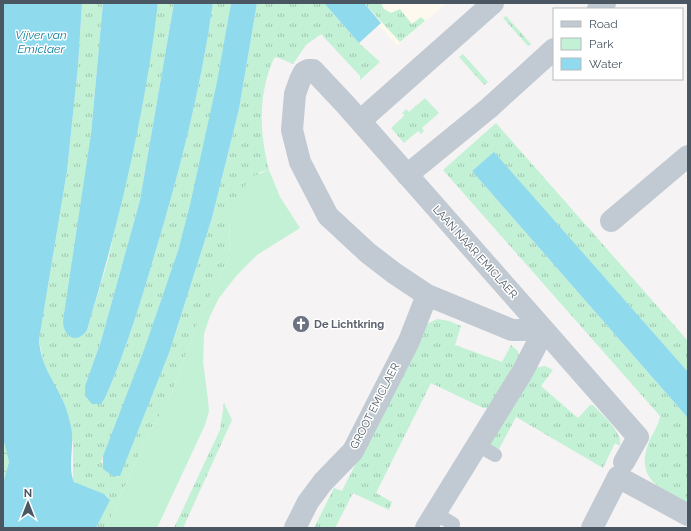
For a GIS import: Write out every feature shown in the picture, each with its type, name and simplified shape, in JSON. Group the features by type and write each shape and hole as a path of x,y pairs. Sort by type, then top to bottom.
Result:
{"street":[{"path":"360,121 493,3"},
{"path":"407,175 489,108 553,50"},
{"name":"LAAN NAAR EMICLAER","path":"544,330 512,330 428,295 394,273 368,253 328,216 314,193 300,162 292,130 295,94 304,72 313,70 360,121 407,175 544,330 638,437 621,470"},
{"path":"611,221 688,156"},
{"name":"GROOT EMICLAER","path":"295,528 308,502 323,482 353,451 409,341 428,295"},
{"path":"431,521 486,450 544,330"},
{"path":"592,528 621,470 688,515"}],"lane":[{"path":"431,521 453,524"}],"shaded area":[{"path":"358,3 447,3 397,46"}],"green space":[{"path":"82,3 103,3 91,134 68,335 75,338 87,330 108,260 140,116 158,3 174,3 140,200 101,341 85,386 85,396 88,400 106,396 127,343 150,271 189,129 213,3 231,3 209,128 187,221 152,329 101,462 117,477 120,475 169,353 212,218 239,109 257,3 324,3 359,43 380,62 360,80 360,76 321,34 306,45 293,64 277,57 274,58 265,85 262,114 263,142 269,170 260,172 229,214 230,256 201,313 170,397 147,437 106,528 96,528 109,500 107,496 78,485 73,480 73,444 64,403 44,366 39,340 67,171 78,66"},
{"path":"364,3 381,3 384,9 391,13 400,9 412,24 421,17 425,21 400,42"},
{"path":"506,16 531,44 528,46 503,18"},
{"path":"463,54 488,82 484,85 459,57"},
{"path":"425,98 439,113 422,128 424,131 421,134 418,131 404,143 391,128 405,115 402,113 406,109 409,112"},
{"path":"496,123 688,341 688,372 494,153 472,171 688,418 688,506 668,494 653,482 645,465 645,455 660,416 443,170"},
{"path":"269,170 280,197 300,228 257,255 237,275 219,298 210,316 204,334 203,361 209,411 205,425 157,528 106,528 147,437 170,397 201,313 230,256 229,214 233,200 253,176"},
{"path":"437,319 449,321 461,326 455,345 502,362 511,345 518,351 520,362 490,408 483,408 431,383 376,493 392,502 389,510 353,493 335,528 314,528 334,488 342,491 422,331 427,324"},
{"path":"545,366 553,370 541,386 578,418 590,405 593,405 618,435 620,446 615,443 603,468 516,417 499,449 487,446 535,368"},
{"path":"224,403 232,420 183,528 174,528 220,430"},
{"path":"3,438 9,462 3,483"}],"water":[{"name":"Vijver van Emiclaer","path":"3,3 82,3 78,66 67,171 39,340 42,358 64,403 71,427 71,469 74,482 104,494 110,500 96,528 3,528 3,483 9,462 3,438"},
{"name":"Vijver van Emiclaer","path":"103,3 158,3 146,86 130,168 120,209 87,330 83,335 75,338 68,335 65,331 63,321 91,134"},
{"path":"174,3 213,3 196,98 173,191 133,326 106,396 101,404 92,404 85,396 85,386 101,341 140,200"},
{"path":"231,3 257,3 239,109 212,218 169,353 120,476 113,476 103,469 103,456 145,347 178,251 190,205 217,82"},
{"path":"324,3 364,3 381,23 359,43"},
{"path":"494,152 688,372 688,418 472,171"}],"place":[{"name":"De Lichtkring","path":"301,324"}]}
